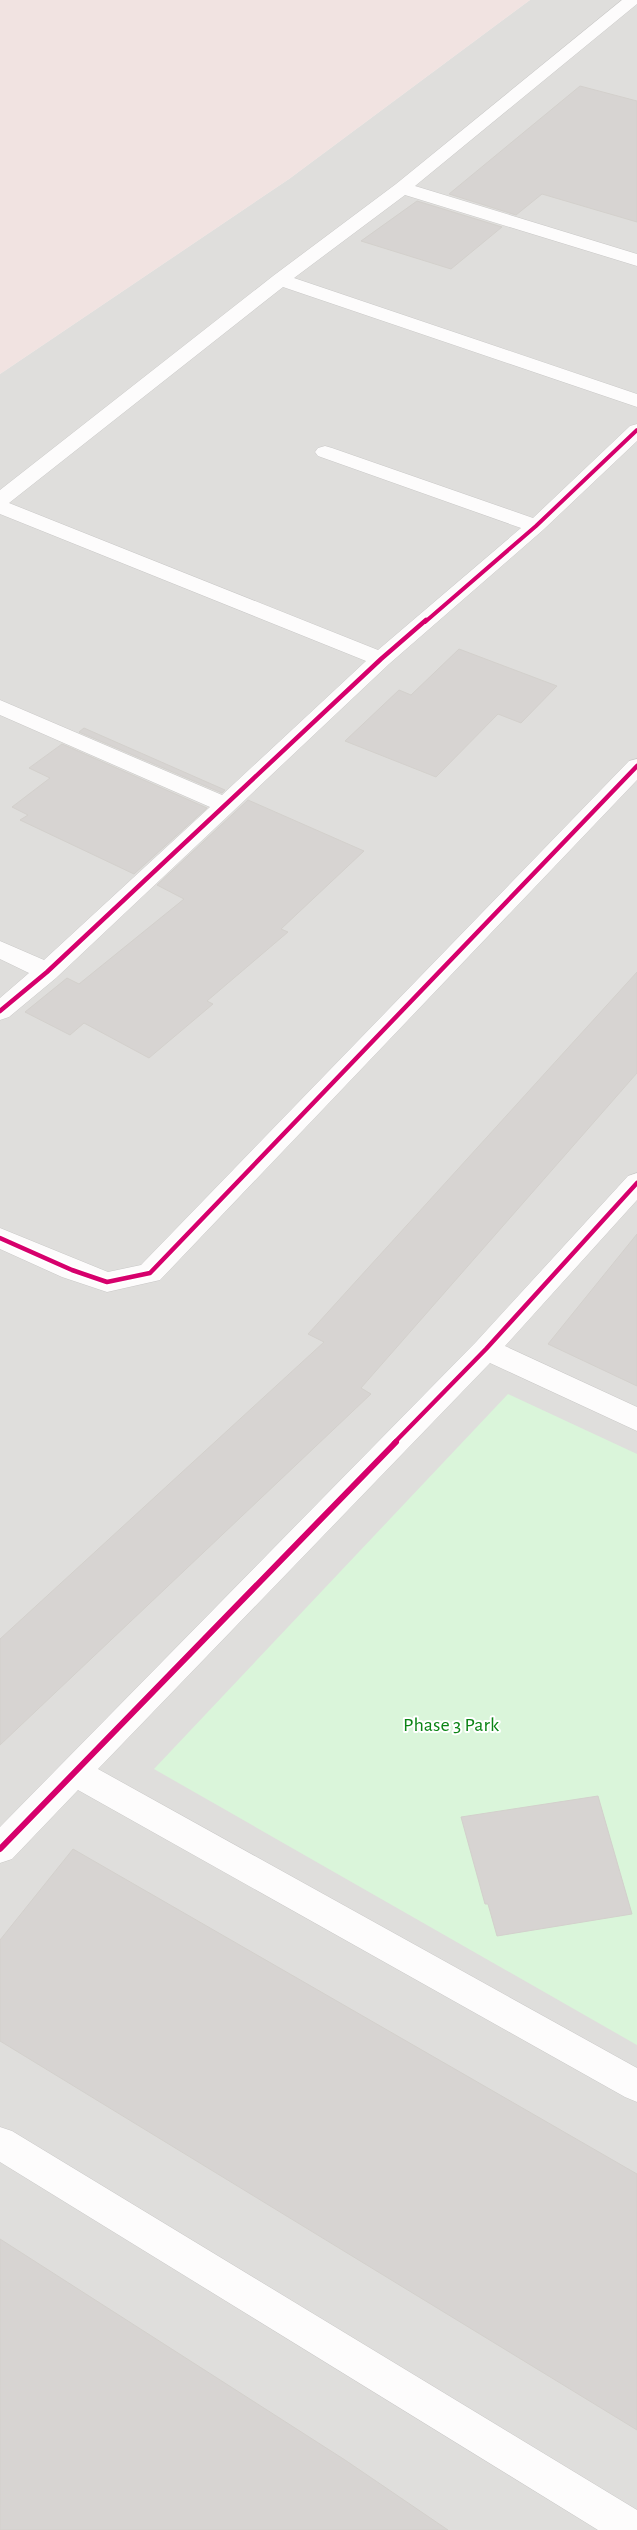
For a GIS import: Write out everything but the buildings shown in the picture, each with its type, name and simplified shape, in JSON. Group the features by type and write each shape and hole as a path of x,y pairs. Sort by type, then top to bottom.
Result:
{"street":[{"path":"0,500 280,280 402,188 630,7"},
{"path":"402,188 637,260"},
{"path":"280,280 637,401"},
{"path":"0,1011 47,972 224,804 381,659 536,526 637,430"},
{"path":"325,452 536,526"},
{"path":"0,507 381,659"},
{"path":"0,707 224,804"},
{"path":"0,1238 72,1270 107,1282 150,1273 637,766"},
{"path":"0,949 47,972"},
{"path":"0,1849 486,1349 637,1184"},
{"path":"486,1349 637,1420"},
{"path":"75,1772 637,2086"},
{"path":"0,2144 634,2530"}],"shaded area":[{"path":"0,0 530,0 289,179 0,374"},
{"path":"530,0 637,0 637,2530 0,2530 0,374 289,179"}],"green space":[{"name":"Phase 3 Park","path":"508,1394 637,1454 637,2045 154,1769"}],"cycle path":[{"path":"0,1011 47,972 381,659 536,526 637,430"},
{"path":"0,1238 72,1270 107,1282 150,1273 637,766"},
{"path":"0,1849 486,1349 637,1183"}]}
